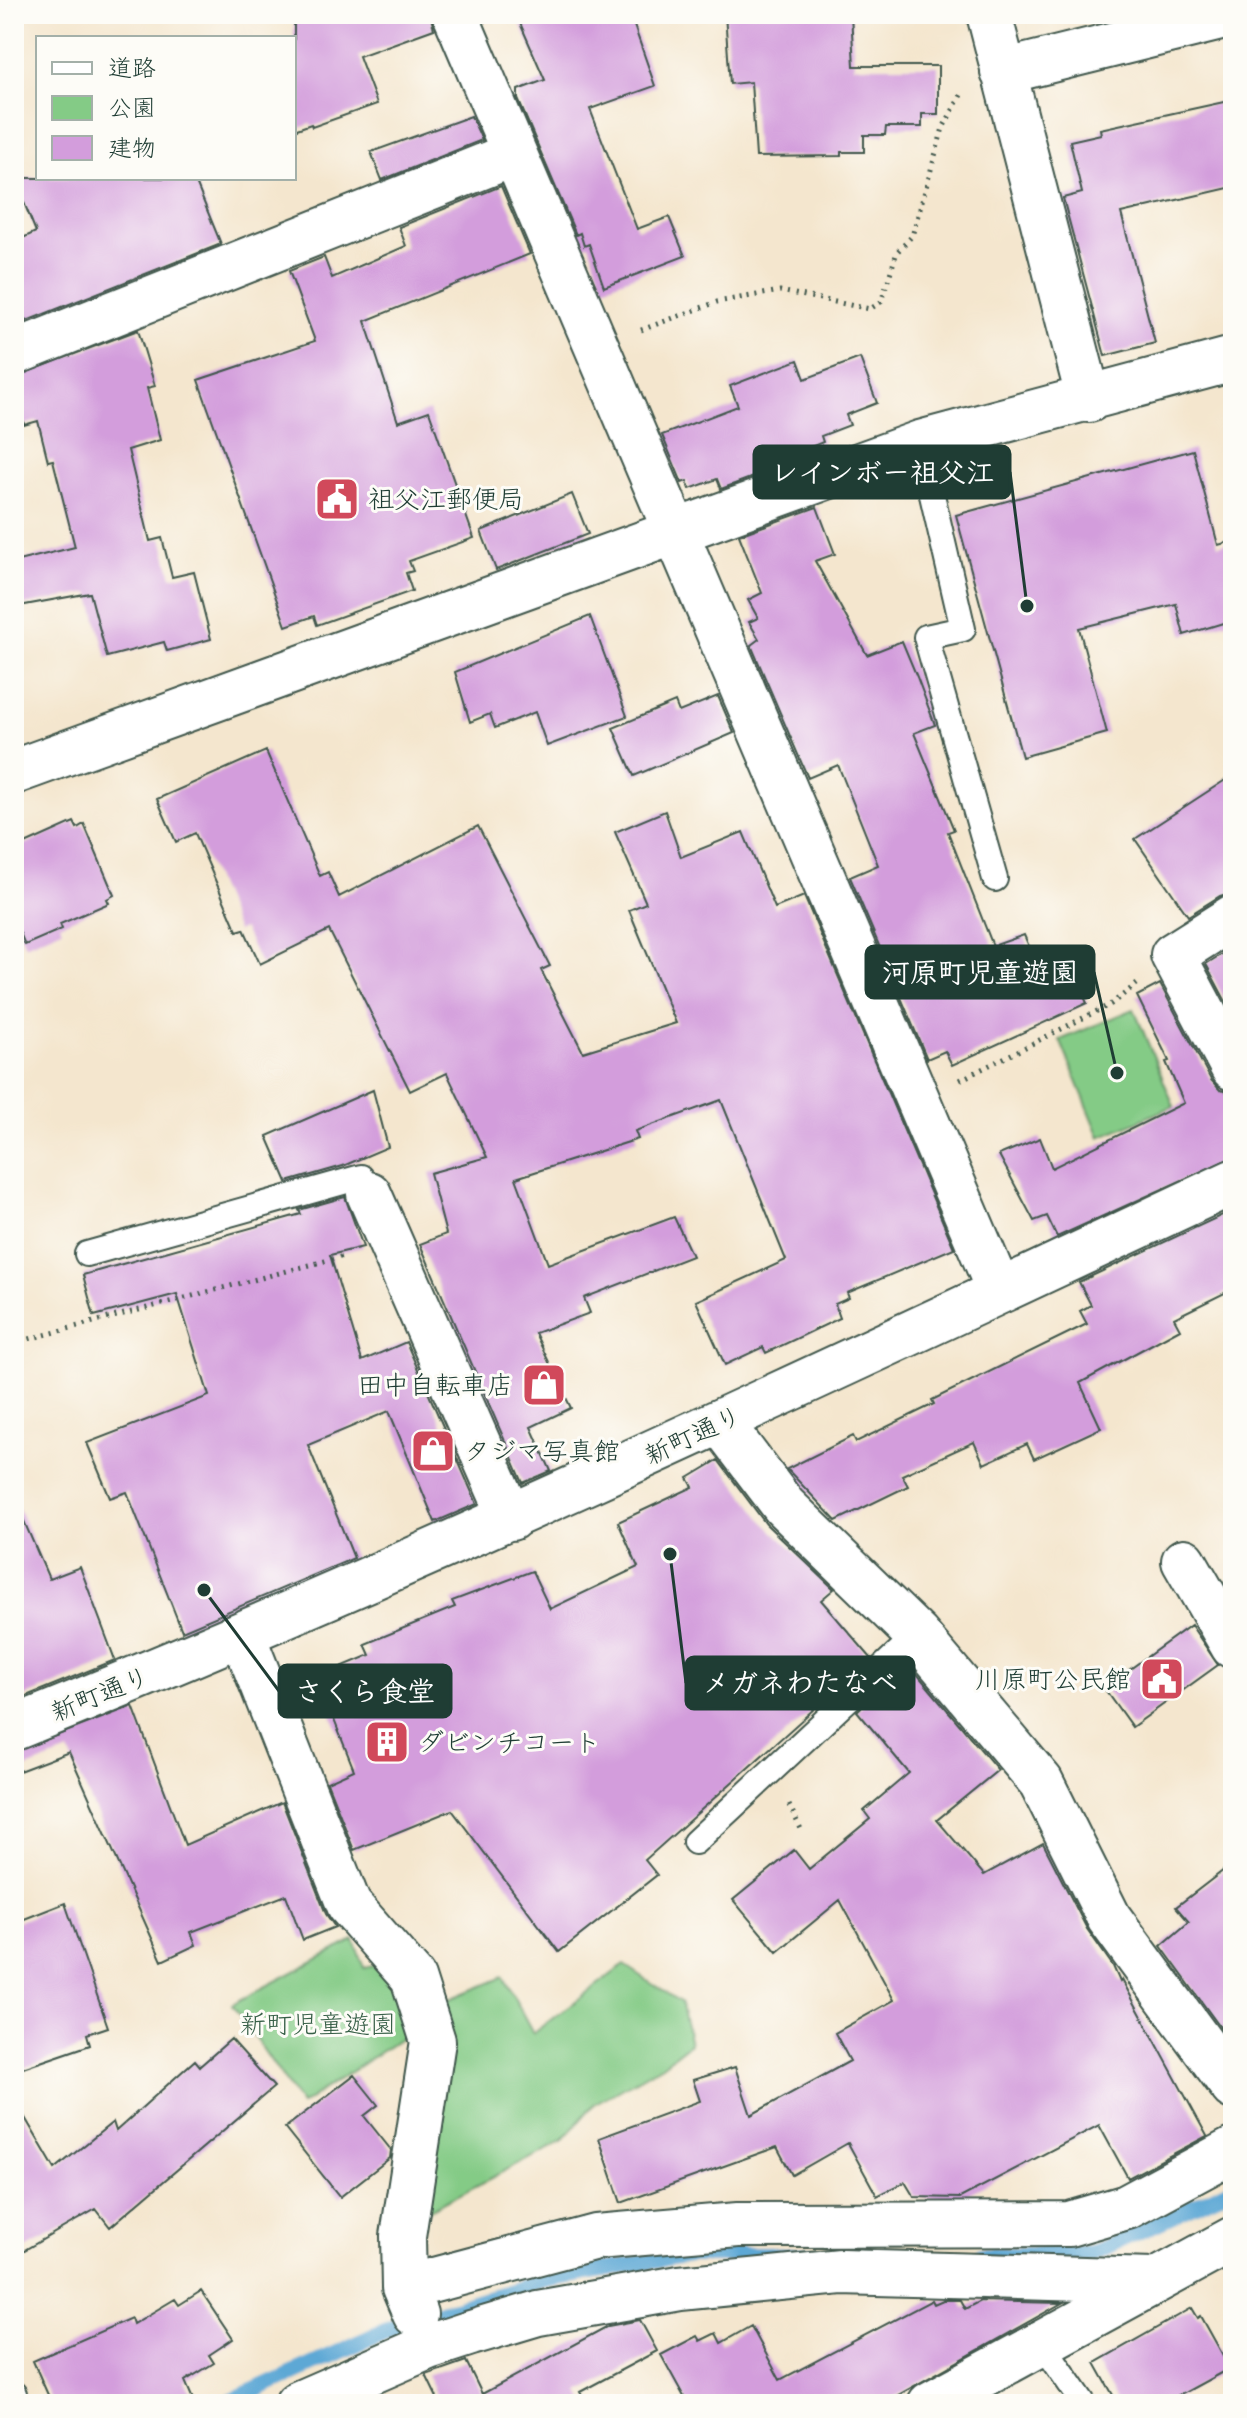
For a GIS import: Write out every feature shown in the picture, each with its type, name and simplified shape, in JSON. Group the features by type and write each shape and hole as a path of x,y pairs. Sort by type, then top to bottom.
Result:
{"street":[{"path":"455,14 999,1291"},
{"path":"1089,400 997,46 1233,15"},
{"path":"14,353 514,154"},
{"path":"14,772 920,443 1233,359"},
{"path":"1233,917 1173,955 1233,1068"},
{"name":"新町通り","path":"14,1728 243,1636 511,1518 721,1423 1233,1182"},
{"path":"369,1194 511,1518"},
{"path":"721,1423 784,1506 917,1635 1041,1782 1109,1918 1233,2087"},
{"path":"1184,1561 1233,1646"},
{"path":"243,1636 349,1905 413,1978 433,2041 403,2236 404,2288 425,2340"},
{"path":"404,2288 596,2237 738,2225 1069,2224 1127,2207 1233,2150"},
{"path":"930,2404 1233,2239"},
{"path":"297,2404 425,2340 538,2313 666,2290 841,2272 1154,2281"}],"lane":[{"path":"920,443 963,629 926,637 995,879"},
{"path":"87,1254 361,1177 369,1194"},
{"path":"695,1842 917,1635"},
{"path":"1042,2343 1084,2404"}],"path":[{"path":"595,347 717,302 780,291 870,309 881,302 897,252 912,236 943,128 965,88 997,46"},
{"path":"916,1102 1111,1004 1173,955"},
{"path":"14,1343 391,1244"}],"green space":[{"path":"1134,1009 1174,1106 1100,1137 1060,1040"},
{"name":"新町児童遊園","path":"354,1940 364,1968 377,1965 410,2007 413,2030 301,2105 232,2004"},
{"path":"624,1965 680,2002 690,2043 662,2065 594,2104 562,2141 424,2213 445,2001 503,1977 533,2033"}],"building":[{"path":"294,14 430,14 434,29 359,56 377,104 312,127 311,124 296,129"},
{"path":"516,14 630,14 655,86 590,109 637,229 669,217 685,256 604,287 589,244 584,246 580,233 576,235 518,99 518,90 545,80"},
{"path":"725,14 851,14 854,66 938,66 938,114 922,114 922,127 886,127 885,135 864,135 864,152 841,152 841,156 756,157 751,82 730,84"},
{"path":"1233,100 1233,187 1121,213 1155,343 1105,356 1063,198 1082,193 1070,141 1101,134 1100,129"},
{"path":"471,116 482,140 382,180 371,152"},
{"path":"14,178 195,180 221,244 14,326 14,242 36,232"},
{"path":"501,186 530,254 365,321 398,422 429,411 474,538 409,561 413,571 406,573 412,591 317,625 314,616 286,626 198,380 315,341 289,271 324,257 332,278 406,246 399,227"},
{"path":"138,330 155,386 147,388 160,440 128,450 150,541 162,538 172,577 194,572 211,639 167,651 164,642 107,657 90,593 14,607 14,562 75,547 53,460 48,461 38,421 24,425 14,377"},
{"path":"860,358 877,403 846,415 850,425 821,436 823,442 796,453 799,460 721,489 717,479 690,489 687,481 682,483 662,435 738,406 730,386 798,360 805,379"},
{"path":"1193,450 1218,545 1233,541 1233,620 1184,635 1176,604 1079,628 1107,733 1022,757 956,515"},
{"path":"572,494 588,534 496,570 481,531"},
{"path":"817,507 835,554 815,561 867,655 902,641 917,677 935,725 914,733 954,830 948,832 993,946 1024,935 1035,960 1063,951 1087,1003 952,1065 945,1051 927,1059 850,877 878,865 838,765 808,778 751,645 759,639 749,622 758,618 748,600 762,593 739,535"},
{"path":"590,616 627,716 547,746 535,712 495,728 490,714 470,722 455,672"},
{"path":"718,696 734,733 634,776 613,728 675,702 679,712"},
{"path":"266,751 320,876 328,872 339,897 478,826 550,966 541,970 583,1052 676,1023 629,910 646,903 615,832 665,811 681,857 743,832 775,908 804,896 954,1248 847,1293 849,1298 835,1304 840,1318 766,1353 763,1347 725,1365 696,1301 786,1260 721,1100 635,1131 638,1139 516,1178 548,1264 674,1217 692,1256 584,1298 590,1313 535,1333 571,1408 531,1427 551,1471 523,1483 420,1244 446,1234 430,1173 487,1157 447,1073 410,1091 329,930 260,964 244,929 237,931 195,833 176,842 157,799"},
{"path":"1233,775 1233,892 1220,896 1188,916 1135,839"},
{"path":"74,822 77,828 84,824 114,895 107,899 109,903 60,924 62,929 25,945 14,919 14,849"},
{"path":"1233,947 1233,1015 1206,964"},
{"path":"1160,984 1211,1080 1220,1090 1233,1093 1233,1157 1057,1237 1047,1216 1034,1221 999,1155 1040,1138 1052,1168 1184,1103 1166,1062 1169,1061 1137,996"},
{"path":"373,1090 388,1147 343,1166 287,1182 267,1136"},
{"path":"345,1197 363,1247 330,1255 362,1361 406,1342 477,1504 435,1522 389,1411 308,1445 354,1558 182,1631 127,1492 110,1498 87,1443 209,1396 177,1294 94,1316 83,1275 301,1214 299,1210"},
{"path":"1233,1210 1233,1289 1174,1318 1180,1329 1080,1383 1101,1428 1034,1459 1027,1444 984,1464 974,1442 902,1475 908,1486 836,1521 787,1469 853,1436 856,1442 934,1404 932,1400 1087,1324 1080,1311 1091,1305 1079,1282"},
{"path":"718,1460 766,1524 834,1589 821,1600 871,1658 645,1860 657,1875 559,1952 452,1810 354,1850 327,1782 354,1770 317,1677 370,1655 365,1644 455,1607 452,1601 532,1571 550,1609 638,1567 618,1522 693,1487 688,1478"},
{"path":"14,1498 49,1579 80,1567 115,1660 14,1701"},
{"path":"1191,1625 1218,1665 1132,1727 1104,1688"},
{"path":"912,1668 998,1770 937,1820 984,1875 1043,1843 1087,1929 1113,1966 1120,1982 1122,1980 1207,2136 1128,2178 1099,2125 960,2198 914,2197 905,2182 877,2196 848,2143 792,2175 777,2147 621,2203 599,2138 700,2101 693,2080 735,2067 751,2115 850,2061 835,2033 894,2000 840,1900 777,1952 733,1900 794,1850 809,1869 870,1819 864,1811 909,1773 857,1711 891,1680 893,1683"},
{"path":"133,1706 185,1845 282,1802 326,1914 335,1927 303,1940 286,1895 191,1932 196,1945 162,1961 69,1752 14,1773 14,1752"},
{"path":"1233,1863 1233,2045 1161,1946 1189,1922 1176,1907"},
{"path":"65,1903 108,2027 87,2034 90,2045 14,2071 14,1923"},
{"path":"231,2039 274,2087 110,2227 96,2209 14,2256 14,2099 55,2169 113,2122 116,2131 195,2060 200,2066"},
{"path":"354,2075 378,2105 364,2116 391,2150 390,2158 340,2197 285,2128"},
{"path":"201,2291 233,2339 209,2355 214,2363 185,2381 195,2404 52,2404 33,2361 131,2318 133,2324 175,2299 179,2305"},
{"path":"932,2300 934,2304 943,2300 960,2300 965,2309 980,2301 1062,2303 882,2404 688,2404 661,2355 697,2336 700,2341 716,2333 721,2343 751,2326 780,2380"},
{"path":"1192,2308 1198,2318 1201,2316 1230,2368 1164,2404 1118,2404 1095,2363"},
{"path":"640,2320 657,2351 580,2392 587,2404 440,2404 426,2375 466,2361 482,2394 608,2326"}],"waterway":[{"path":"981,2255 1090,2254 1233,2188"},
{"path":"224,2404 396,2326 545,2280 688,2255 810,2255"}],"place":[{"name":"祖父江郵便局","path":"337,499"},
{"name":"レインボー祖父江","path":"1027,606"},
{"name":"河原町児童遊園","path":"1117,1073"},
{"name":"田中自転車店","path":"544,1385"},
{"name":"タジマ写真館","path":"433,1451"},
{"name":"メガネわたなべ","path":"670,1554"},
{"name":"さくら食堂","path":"204,1590"},
{"name":"川原町公民館","path":"1162,1679"},
{"name":"ダビンチコート","path":"387,1742"}]}
